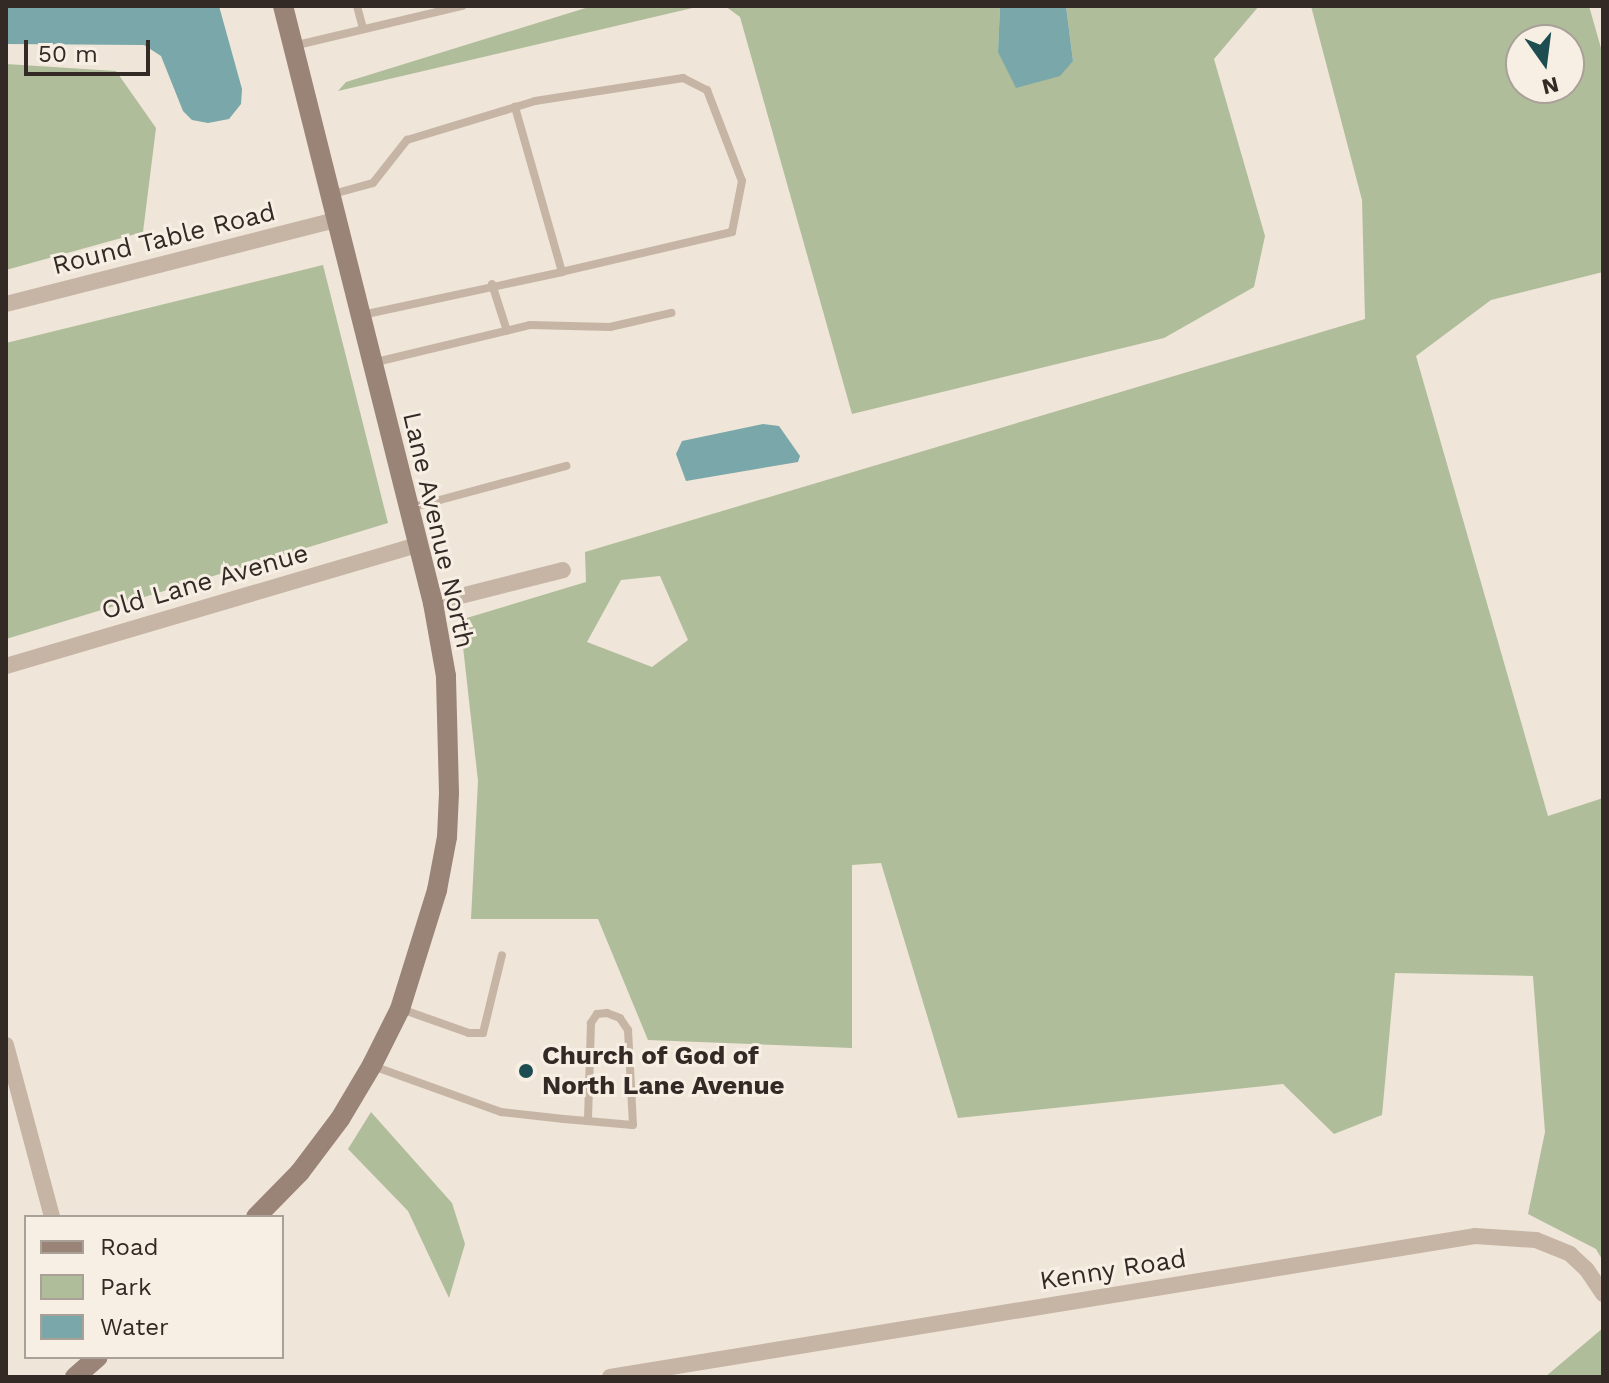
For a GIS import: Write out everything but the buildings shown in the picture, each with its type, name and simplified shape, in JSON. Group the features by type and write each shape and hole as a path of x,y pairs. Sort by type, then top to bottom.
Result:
{"main road":[{"name":"Lane Avenue North","path":"258,1215 300,1172 340,1119 400,1009 427,929 447,837 450,747 446,676 433,603 328,195 283,6"}],"street":[{"name":"Round Table Road","path":"6,304 335,220"},
{"name":"Old Lane Avenue","path":"6,666 418,545"},
{"path":"433,603 563,570"},
{"path":"6,1045 51,1215"},
{"name":"Kenny Road","path":"610,1377 1475,1236 1536,1240 1570,1254 1587,1270 1603,1294"}],"lane":[{"path":"357,6 363,29"},
{"path":"292,46 462,6"},
{"path":"328,195 373,183 407,140 515,107 683,78 707,90 742,181 732,232 359,316"},
{"path":"515,107 562,272"},
{"path":"492,284 507,331"},
{"path":"371,363 530,325 610,327 671,313"},
{"path":"409,508 566,466"},
{"path":"400,1009 469,1033 483,1033 502,955"},
{"path":"372,1065 501,1112 588,1121 633,1125 628,1030 620,1018 607,1013 597,1014 591,1023 588,1121"}],"green space":[{"path":"592,6 701,6 338,91 346,82"},
{"path":"725,6 1000,6 998,52 1073,61 1066,6 1259,6 1214,59 1265,236 1254,287 1164,338 852,414 740,17"},
{"path":"1311,6 1589,6 1603,55 1603,272 1491,300 1416,356 1548,816 1603,798 1603,1261 1596,1249 1528,1214 1545,1132 1533,976 1395,973 1382,1115 1334,1134 1283,1084 958,1118 881,863 852,865 852,1048 648,1040 598,919 471,919 478,781 460,620 586,582 585,552 1365,319 1362,200","holes":["660,576 688,640 652,667 587,642 621,580"]},
{"path":"6,64 116,71 156,128 143,232 6,270"},
{"path":"323,265 388,523 6,639 6,343"},
{"path":"371,1112 452,1203 465,1244 449,1298 408,1211 348,1149"},
{"path":"1603,1328 1603,1377 1545,1377"}],"water":[{"path":"6,6 219,6 242,89 241,104 229,119 208,123 192,120 183,111 161,56 144,45 6,44"},
{"path":"1000,6 1066,6 1073,61 1060,76 1016,88 998,52"},
{"path":"763,424 779,426 800,456 798,462 686,481 676,454 682,441"}],"place":[{"name":"Church of God of North Lane Avenue","path":"526,1071"}]}
